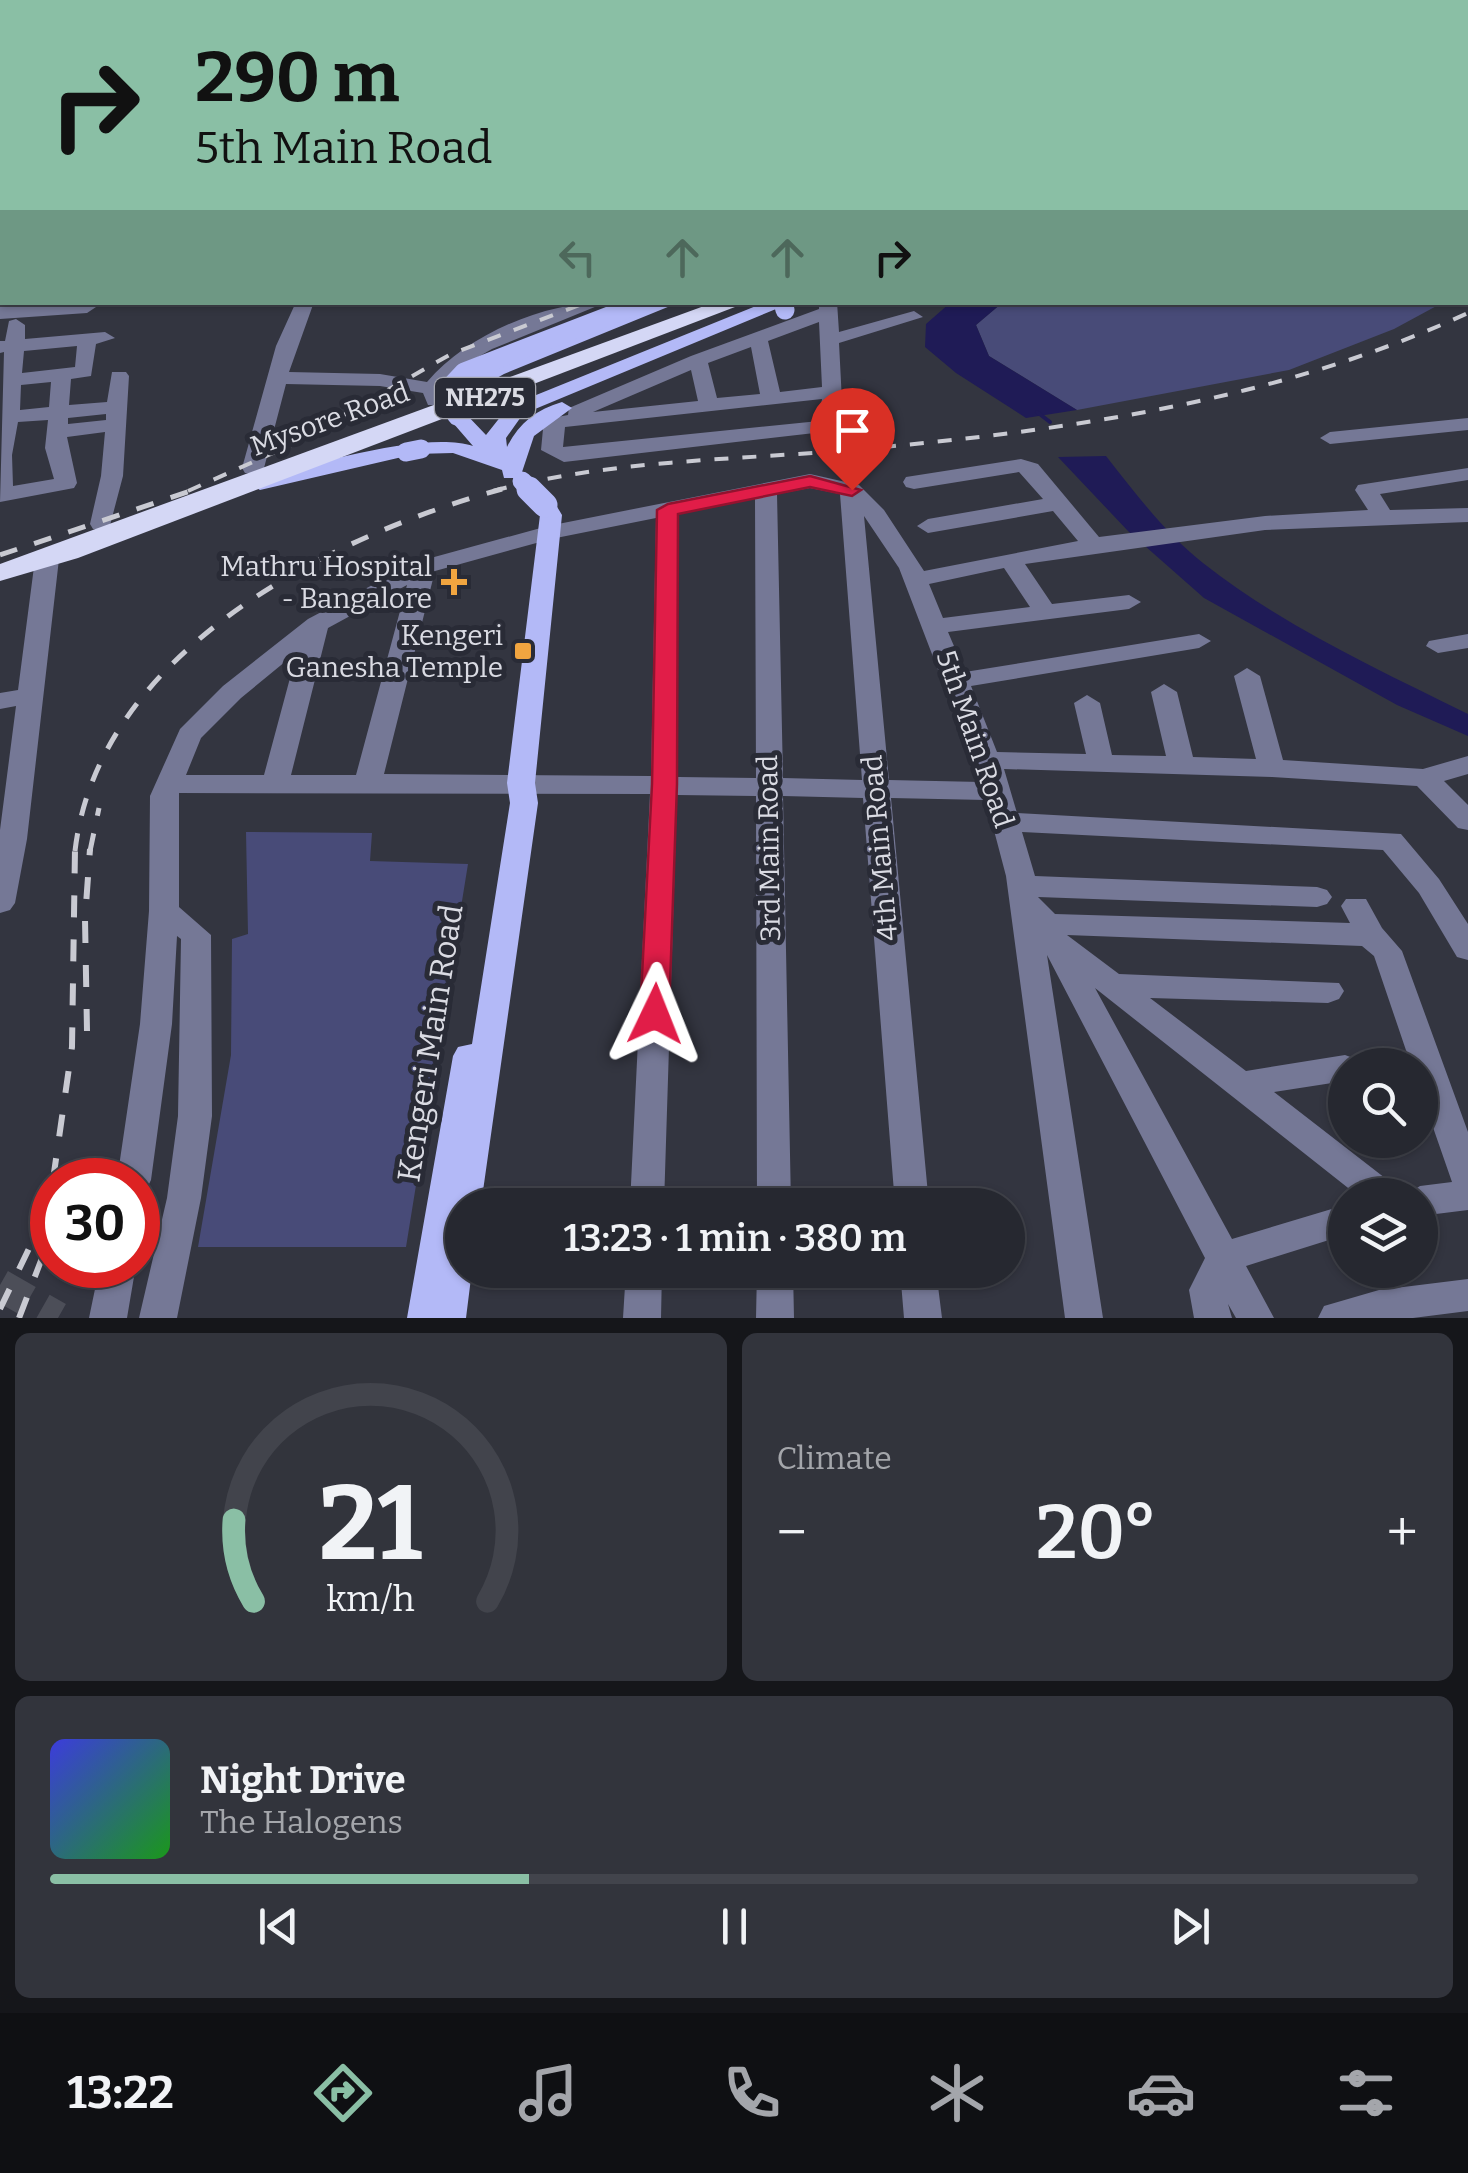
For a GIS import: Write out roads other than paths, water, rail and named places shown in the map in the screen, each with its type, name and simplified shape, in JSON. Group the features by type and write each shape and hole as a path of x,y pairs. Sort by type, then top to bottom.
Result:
{"highway":[{"name":"Mysore Road","path":"1,569 47,559 231,490 445,400 694,305"},
{"name":"Mysore Road","path":"1,569 101,524 253,468 358,435 404,426 729,305"}],"main road":[{"path":"445,400 449,388 464,372 637,305"},
{"path":"445,400 497,370 663,305"},
{"path":"231,490 431,448 490,442 776,320 786,310 779,305 516,410 490,442"},
{"path":"445,400 490,442 547,519"},
{"path":"490,442 511,472"},
{"name":"Kengeri Main Road","path":"467,1188 524,804 521,783 547,519"},
{"name":"Kengeri Main Road","path":"426,1318 509,806 521,783"},
{"path":"447,1318 451,1288"}],"street":[{"path":"253,468 277,378 304,305"},
{"path":"277,378 380,380 445,400 442,374 471,352 590,305"},
{"path":"7,333 87,306"},
{"path":"828,307 833,421 825,427 564,456 552,450 552,429 559,422 698,360 758,341 828,307"},
{"path":"830,340 914,317"},
{"path":"7,333 96,339 73,373 60,421 56,448 66,483"},
{"path":"7,333 11,380 4,417 1,494 112,476"},
{"path":"758,341 770,399"},
{"path":"698,360 708,406"},
{"path":"11,380 113,373 112,476 101,524"},
{"path":"559,422 832,392"},
{"path":"4,417 60,421 114,416"},
{"path":"1330,438 1468,424"},
{"path":"404,426 423,457"},
{"path":"914,482 1021,465 1030,468 1093,544"},
{"path":"1384,518 1366,490 1468,474"},
{"path":"137,1158 156,1024 168,784 189,735 232,692 316,624 424,567 547,519 668,510 810,482 852,490"},
{"name":"3rd Main Road","path":"766,490 774,1188"},
{"name":"5th Main Road","path":"852,490 876,514 916,580 987,760 1006,822 1022,881 1084,1318"},
{"name":"4th Main Road","path":"852,490 910,1188"},
{"path":"928,526 1058,503"},
{"path":"647,1188 664,784 668,510"},
{"path":"916,580 1093,544 1306,520 1464,520"},
{"path":"0,903 9,795 29,696 47,559"},
{"path":"1010,559 1046,612"},
{"path":"367,786 424,567"},
{"path":"934,626 1128,602"},
{"path":"275,785 316,624"},
{"path":"957,681 1200,641"},
{"path":"1438,646 1468,641"},
{"path":"1248,676 1272,768"},
{"path":"1164,692 1182,766"},
{"path":"0,701 29,696"},
{"path":"1087,703 1102,763"},
{"path":"987,760 1272,768 1424,778 1468,765"},
{"path":"1424,778 1468,821"},
{"path":"168,784 664,784 996,791"},
{"path":"1006,822 1392,841 1430,886 1468,949"},
{"path":"1022,881 1317,897"},
{"path":"1022,881 1255,1318"},
{"path":"158,1318 184,1198 196,1098 196,935 164,911"},
{"path":"1051,932 1363,920 1386,951 1468,1179"},
{"path":"1051,932 1112,985 1360,1178"},
{"path":"1112,985 1328,991"},
{"path":"1241,1085 1328,1071"},
{"path":"1438,1199 1468,1195"},
{"path":"1213,1318 1206,1290 1224,1257 1328,1225"},
{"path":"108,1318 114,1288"},
{"path":"642,1318 643,1288"},
{"path":"774,1288 775,1318"},
{"path":"920,1288 923,1318"},
{"path":"1337,1318 1379,1306 1468,1295"}],"waterway":[{"path":"1037,412 1050,422"}],"tunnel":[{"path":"0,1285 58,1318"}],"railway":[{"path":"188,491 291,445 451,354 579,305"},
{"path":"493,491 579,473 921,443 1161,409 1317,370 1468,313"},
{"path":"0,555 196,489"},
{"path":"75,851 93,780 127,717 175,661 233,613 298,571 366,537 502,489"},
{"path":"90,851 99,808"},
{"path":"56,1158 72,1047 75,849"},
{"path":"87,1031 85,919 90,849"},
{"path":"0,1309 30,1246"},
{"path":"19,1318 31,1288"}],"place":[{"name":"Mathru Hospital - Bangalore","path":"454,582"},
{"name":"Kengeri Ganesha Temple","path":"523,651"}]}
